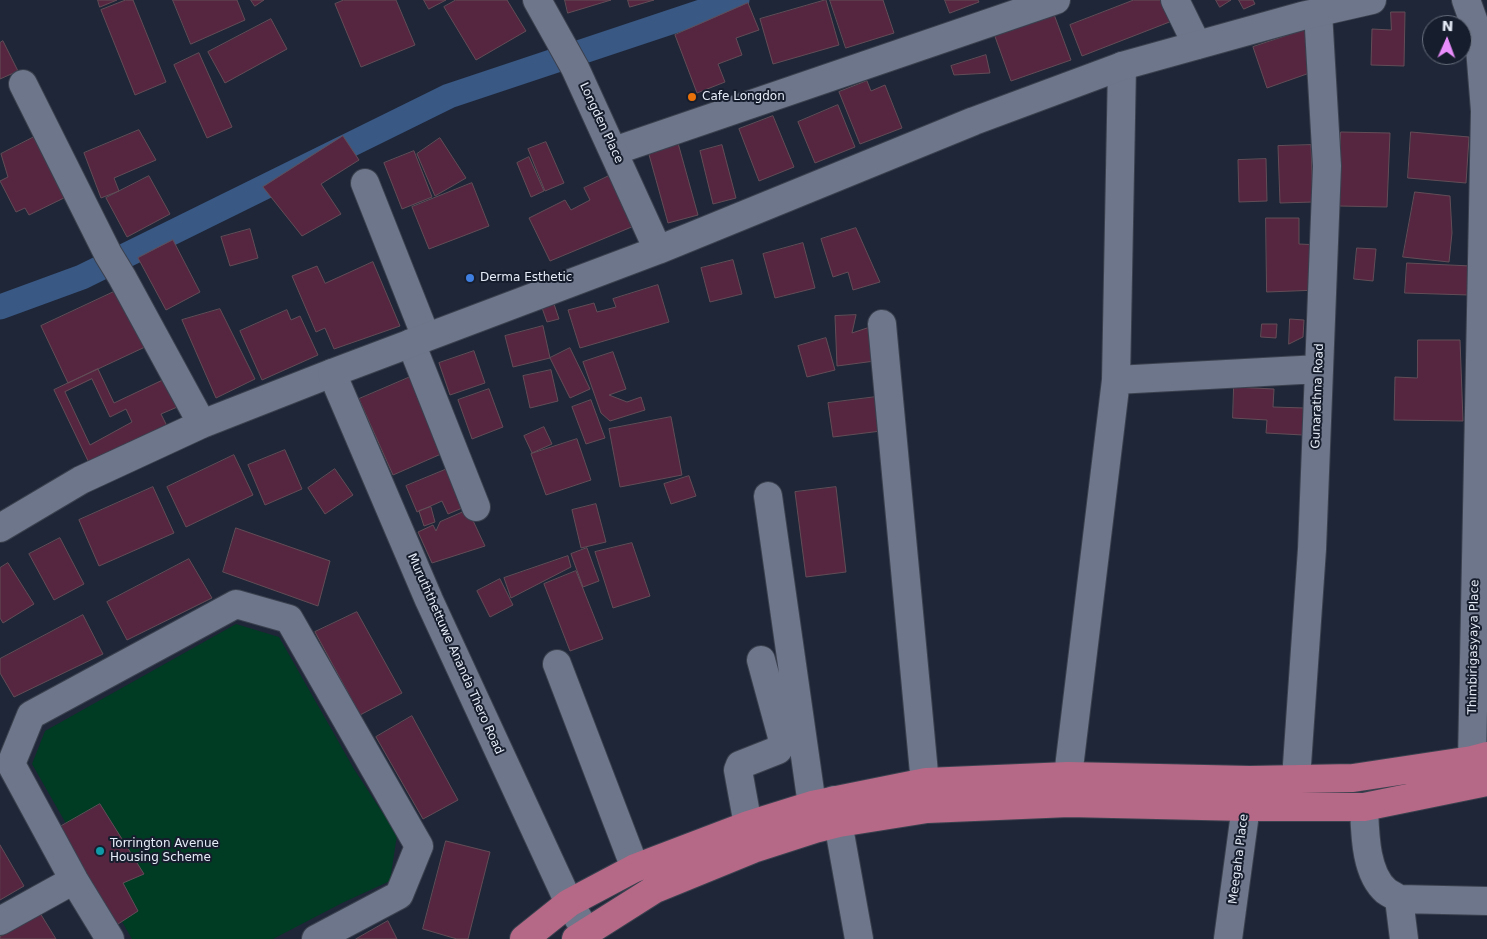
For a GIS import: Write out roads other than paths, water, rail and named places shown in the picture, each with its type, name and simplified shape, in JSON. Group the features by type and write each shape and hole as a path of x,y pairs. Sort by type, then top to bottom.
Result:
{"main road":[{"path":"524,939 569,903 635,868 748,825 828,809 926,782 1068,776 1250,780 1353,778 1480,771"},
{"path":"828,809 928,809 1069,803 1246,807 1364,806 1480,771"},
{"path":"583,936 655,889 753,849 815,829 828,809"}],"street":[{"name":"Longden Place","path":"537,0 576,68 658,250"},
{"path":"614,151 1056,0"},
{"path":"1175,0 1198,44"},
{"path":"0,528 81,480 202,424 658,250 974,121 1122,66 1198,44 1305,9 1372,0"},
{"name":"Thimbirigasyaya Place","path":"1466,0 1479,36 1485,111 1480,771"},
{"name":"Gunarathna Road","path":"1296,779 1312,558 1327,166 1305,9"},
{"path":"1068,776 1116,380 1122,66"},
{"path":"23,84 108,254 202,424"},
{"path":"365,183 476,507"},
{"path":"882,324 928,809"},
{"path":"1116,380 1319,369"},
{"name":"Muruththettuwe Ananda Thero Road","path":"332,373 429,600 583,936"},
{"path":"768,496 828,809 859,939"},
{"path":"110,939 74,880 11,764 31,715 236,604 289,619 419,846 399,895 316,939"},
{"path":"748,825 738,770 740,765 778,750 782,737 761,660"},
{"path":"557,664 635,868"},
{"name":"Meegaha Place","path":"1228,939 1250,780"},
{"path":"1364,806 1367,851 1373,871 1385,890 1399,899 1487,901"},
{"path":"0,921 74,880"},
{"path":"1399,899 1404,939"}],"waterway":[{"path":"0,307 82,277 449,96 737,0"}],"place":[{"name":"Cafe Longdon","path":"692,97"},
{"name":"Derma Esthetic","path":"470,278"},
{"name":"Torrington Avenue Housing Scheme","path":"100,851"}]}
